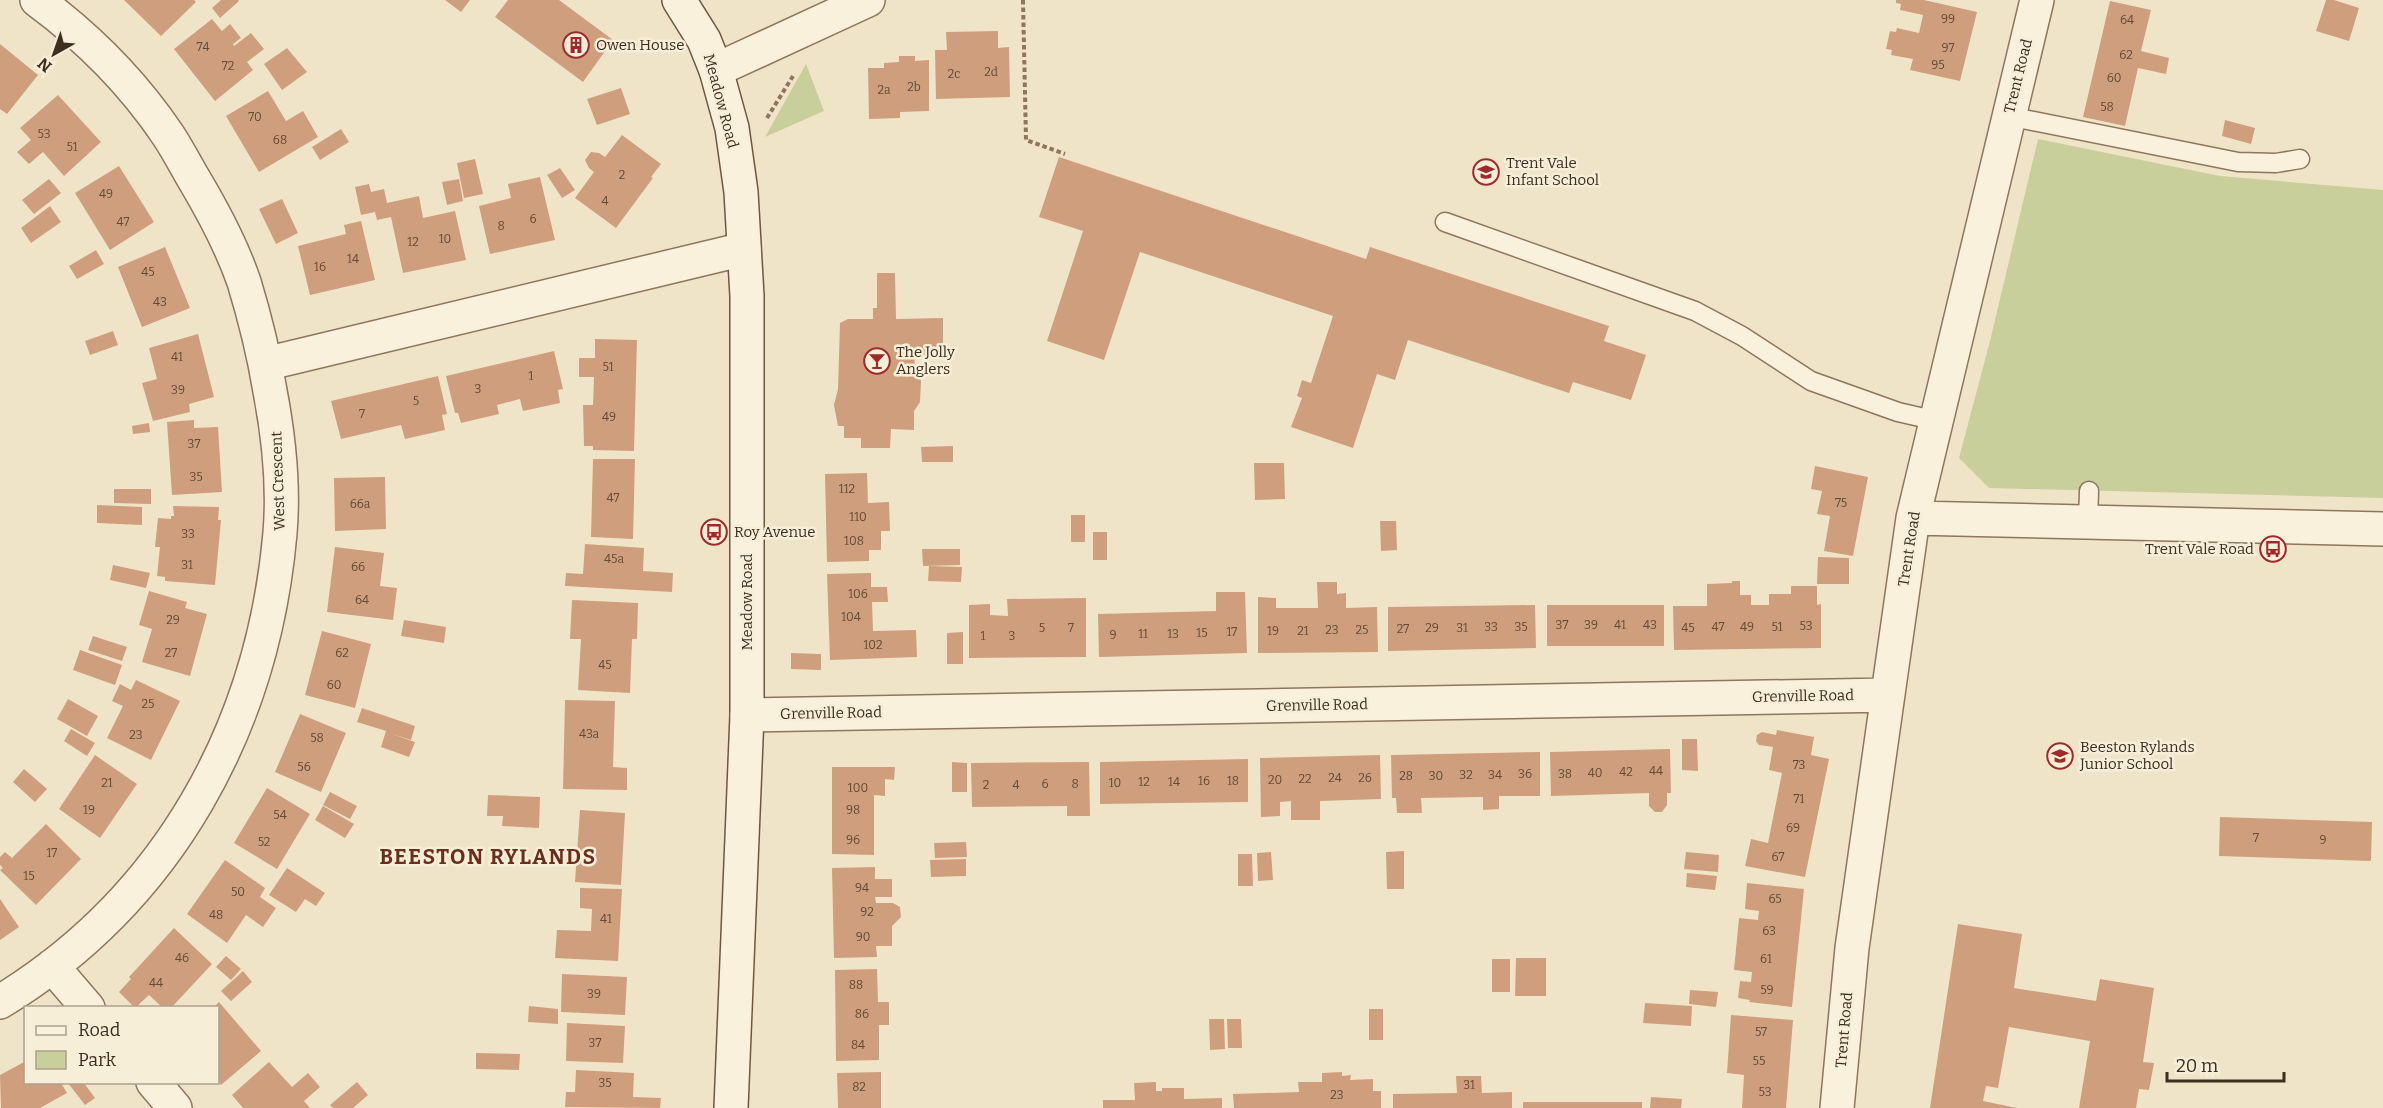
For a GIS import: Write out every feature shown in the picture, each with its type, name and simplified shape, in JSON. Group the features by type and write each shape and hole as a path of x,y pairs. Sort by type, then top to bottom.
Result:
{"street":[{"name":"West Crescent","path":"0,1002 86,939 118,907 159,860 207,782 224,752 247,696 262,649 280,531 281,482 277,429 265,364 243,282 225,236 168,134 125,80 95,49 37,0"},
{"name":"Meadow Road","path":"679,0 704,40 716,70 732,128 741,192 747,296 747,715 731,1108"},
{"path":"716,70 868,0"},
{"name":"Trent Road","path":"1837,1108 1852,948 1913,518 2037,0"},
{"path":"265,364 744,249"},
{"path":"1913,518 2089,506 2383,530"},
{"name":"Grenville Road","path":"747,715 1887,695"},
{"path":"52,966 86,1006"},
{"path":"154,1084 175,1108"}],"lane":[{"path":"2008,116 2238,162 2276,163 2300,159"},
{"path":"1445,222 1695,311 1742,336 1811,381 1898,412 1937,421"}],"path":[{"path":"1023,0 1026,140 1065,154"},
{"path":"767,119 796,70"}],"green space":[{"path":"806,64 824,111 765,137"},
{"path":"2038,139 2220,176 2383,190 2383,498 1989,488 1959,458 1990,341"}],"building":[{"path":"124,0 194,0 196,2 161,36"},
{"path":"221,0 239,1 220,18 212,8"},
{"path":"445,0 470,0 461,12"},
{"path":"508,0 559,0 613,40 583,82 495,17"},
{"path":"1896,0 1924,0 1977,12 1960,81 1910,70 1913,59 1891,55 1892,50 1886,49 1890,31 1896,32 1897,28 1919,33 1923,15 1900,10 1901,4 1896,3"},
{"path":"2326,0 2334,0 2359,8 2349,41 2316,31"},
{"path":"2110,1 2151,10 2141,51 2169,58 2166,74 2138,68 2125,126 2083,117"},
{"path":"212,19 222,31 230,24 241,38 233,44 234,46 251,33 264,49 247,62 253,70 215,101 174,49"},
{"path":"998,31 998,48 1009,47 1010,97 936,99 935,50 947,50 946,32"},
{"path":"0,44 38,75 7,114 0,109"},
{"path":"287,48 307,72 282,90 264,64"},
{"path":"899,56 915,56 915,61 929,60 929,111 900,112 900,118 869,119 868,68 884,68 884,63 899,62"},
{"path":"621,88 630,114 597,125 587,99"},
{"path":"268,91 286,121 303,111 318,137 259,172 226,116"},
{"path":"58,95 101,142 64,176 43,152 29,164 17,152 31,140 20,128"},
{"path":"2225,120 2255,128 2251,144 2222,136"},
{"path":"341,129 349,142 320,160 312,147"},
{"path":"622,135 661,164 616,228 575,198 594,172 585,160 591,152 605,157"},
{"path":"1059,157 1366,259 1370,247 1609,326 1604,341 1646,355 1631,400 1573,382 1569,393 1408,340 1395,380 1377,374 1353,448 1291,427 1302,398 1297,396 1302,380 1311,383 1333,316 1140,252 1104,360 1047,341 1083,231 1039,217"},
{"path":"475,159 483,194 464,198 457,163"},
{"path":"119,166 154,222 110,250 75,193"},
{"path":"560,168 575,190 562,198 547,175"},
{"path":"540,177 555,240 490,254 479,206 511,198 508,184"},
{"path":"49,179 61,193 34,214 22,200"},
{"path":"459,179 463,201 447,205 442,182"},
{"path":"369,184 371,192 384,189 387,203 419,196 423,218 455,211 466,260 403,273 391,217 377,220 375,212 361,215 355,187"},
{"path":"282,199 298,233 276,244 259,209"},
{"path":"50,206 61,222 31,243 21,228"},
{"path":"361,221 375,280 310,295 298,246 346,234 344,225"},
{"path":"165,247 190,308 142,327 118,267"},
{"path":"96,250 104,264 77,279 69,266"},
{"name":"The Jolly Anglers","path":"877,273 895,273 896,319 943,318 943,356 914,355 915,366 921,381 920,402 914,411 914,430 891,429 890,448 861,448 861,438 844,438 844,426 838,426 834,405 838,389 840,323 848,319 873,319 873,308 877,308"},
{"path":"113,331 118,345 90,355 85,341"},
{"path":"198,334 214,397 189,404 190,412 153,421 142,383 157,379 149,348"},
{"path":"595,339 637,340 634,451 593,450 593,446 584,446 583,405 593,405 594,377 579,377 579,358 595,358"},
{"path":"554,351 563,389 558,390 560,403 523,411 520,399 497,405 499,414 461,423 458,413 455,413 446,376"},
{"path":"438,376 447,414 442,415 445,430 405,439 401,425 341,439 331,401"},
{"path":"194,420 194,428 218,427 222,492 172,495 167,422"},
{"path":"149,423 150,432 133,434 132,426"},
{"path":"953,446 953,462 922,462 921,447"},
{"path":"593,459 635,459 633,539 591,537"},
{"path":"1254,463 1284,463 1285,499 1255,500"},
{"path":"1815,466 1868,477 1853,556 1824,551 1830,516 1817,514 1822,491 1811,489"},
{"path":"867,473 868,503 889,502 890,531 881,531 881,550 869,550 869,561 827,562 825,474"},
{"path":"385,477 386,529 335,531 334,478"},
{"path":"114,489 151,489 151,504 114,503"},
{"path":"97,505 142,507 142,525 97,523"},
{"path":"173,506 219,507 218,520 221,520 215,585 165,581 165,577 157,576 160,547 155,547 158,518 171,519 171,516 174,516"},
{"path":"1071,515 1085,515 1085,542 1071,542"},
{"path":"1380,521 1396,521 1397,550 1381,551"},
{"path":"1093,532 1107,532 1107,560 1093,560"},
{"path":"585,544 644,548 643,571 673,573 672,592 565,586 566,573 583,574"},
{"path":"335,547 384,553 380,586 397,588 393,620 327,612"},
{"path":"922,549 960,549 960,565 923,566"},
{"path":"1818,557 1849,558 1849,584 1817,584"},
{"path":"113,565 150,573 146,588 110,580"},
{"path":"929,566 962,567 961,582 928,581"},
{"path":"871,573 871,587 887,587 888,602 872,602 873,631 916,630 917,657 830,660 827,574"},
{"path":"1732,581 1740,581 1740,595 1751,595 1751,605 1769,605 1769,594 1791,594 1791,586 1817,586 1817,605 1821,604 1821,648 1674,650 1673,606 1707,606 1707,584 1732,583"},
{"path":"1317,582 1337,582 1337,594 1346,593 1346,608 1377,607 1378,652 1258,653 1258,597 1276,598 1276,608 1318,608"},
{"path":"149,591 187,602 185,608 207,614 190,676 142,662 152,629 139,625"},
{"path":"1216,592 1245,592 1247,653 1099,657 1098,614 1216,611"},
{"path":"1086,598 1086,657 969,658 969,605 990,604 990,615 1008,616 1007,599"},
{"path":"572,600 638,603 637,639 632,639 630,693 578,690 581,639 570,639"},
{"path":"1535,605 1536,648 1388,651 1388,607"},
{"path":"1547,605 1664,605 1664,646 1547,646"},
{"path":"404,620 446,627 444,643 401,636"},
{"path":"322,631 371,644 355,708 305,695"},
{"path":"963,632 963,664 947,664 947,633"},
{"path":"93,636 127,647 122,661 88,650"},
{"path":"80,650 122,665 115,685 73,670"},
{"path":"791,653 821,654 821,670 791,669"},
{"path":"136,680 180,701 151,760 107,738 123,706 112,701 120,684 131,690"},
{"path":"68,699 98,716 87,736 57,719"},
{"path":"565,700 615,701 613,767 627,768 627,790 563,789"},
{"path":"362,708 415,726 411,740 389,733 415,742 409,757 381,747 386,731 357,722"},
{"path":"300,714 346,733 321,792 275,772"},
{"path":"71,729 95,743 87,756 64,741"},
{"path":"1777,730 1814,737 1811,755 1829,759 1805,877 1745,866 1751,839 1768,843 1782,773 1769,770 1773,747 1759,745 1756,741 1757,735 1762,732 1776,735"},
{"path":"1682,739 1697,739 1698,771 1682,770"},
{"path":"1670,749 1671,793 1667,793 1667,805 1662,812 1655,812 1649,806 1649,793 1551,796 1550,752"},
{"path":"1540,752 1540,796 1499,796 1499,809 1483,810 1483,797 1421,798 1422,813 1397,813 1396,798 1392,798 1391,755"},
{"path":"95,755 137,784 100,838 59,809"},
{"path":"1380,755 1381,799 1320,801 1320,820 1291,820 1291,801 1280,802 1280,816 1261,817 1260,758"},
{"path":"1248,759 1248,802 1100,804 1100,762"},
{"path":"952,762 967,763 967,792 952,792"},
{"path":"1089,762 1090,816 1067,816 1067,806 972,807 971,763"},
{"path":"832,767 895,767 894,780 885,779 885,796 874,795 874,855 832,854"},
{"path":"24,769 47,789 35,802 13,782"},
{"path":"267,788 310,814 277,869 234,843"},
{"path":"330,792 357,806 350,819 323,805"},
{"path":"488,795 540,797 539,828 502,826 503,816 487,816"},
{"path":"323,806 354,824 345,838 315,820"},
{"path":"580,810 625,813 621,885 575,882"},
{"path":"2220,817 2372,822 2371,861 2219,856"},
{"path":"46,824 81,859 36,905 0,870 3,868 0,865 0,857 5,852 12,858"},
{"path":"966,842 967,857 935,858 934,843"},
{"path":"1404,851 1404,889 1387,889 1386,852"},
{"path":"1271,852 1273,880 1258,881 1257,853"},
{"path":"1686,852 1719,855 1718,872 1684,869"},
{"path":"1238,854 1252,854 1253,886 1238,886"},
{"path":"966,859 966,876 931,877 930,860"},
{"path":"225,860 265,888 260,897 276,908 263,927 246,915 227,943 187,914"},
{"path":"875,867 875,879 892,879 892,897 875,897 876,903 893,903 900,907 901,917 892,926 892,946 876,946 877,957 834,958 832,868"},
{"path":"287,868 325,893 316,906 305,899 296,912 269,895"},
{"path":"1687,873 1717,876 1715,890 1686,887"},
{"path":"1747,883 1804,889 1792,1007 1749,1002 1750,1000 1738,998 1740,981 1751,982 1752,972 1734,970 1739,918 1758,920 1759,911 1745,909"},
{"path":"580,888 622,889 618,961 555,958 557,930 591,931 592,909 580,908"},
{"path":"0,899 19,927 0,940"},
{"path":"1958,924 2022,934 2014,988 2096,1001 2100,979 2154,988 2143,1062 2154,1063 2149,1090 2139,1089 2136,1108 2079,1108 2090,1041 2009,1027 1998,1088 1986,1086 1983,1101 2017,1108 1930,1108"},
{"path":"174,928 212,964 173,1006 161,1006 149,995 137,1006 133,1006 119,992 131,979 129,977"},
{"path":"226,956 241,969 231,980 216,967"},
{"path":"1516,958 1546,958 1546,996 1515,996"},
{"path":"1492,959 1510,959 1510,992 1492,992"},
{"path":"877,969 878,1002 889,1002 889,1025 879,1025 879,1060 836,1061 835,970"},
{"path":"243,971 252,982 231,1001 221,991"},
{"path":"562,974 627,977 625,1015 561,1012"},
{"path":"1690,990 1718,992 1716,1007 1689,1004"},
{"path":"219,1002 261,1051 221,1085 219,1082 219,1006 215,1006"},
{"path":"1645,1003 1692,1006 1691,1026 1643,1023"},
{"path":"529,1006 558,1009 558,1024 528,1022"},
{"path":"1369,1009 1383,1009 1383,1040 1369,1040"},
{"path":"1731,1015 1793,1020 1786,1108 1742,1108 1744,1075 1727,1073"},
{"path":"1209,1019 1224,1019 1225,1049 1210,1050"},
{"path":"1227,1019 1241,1019 1242,1048 1228,1048"},
{"path":"567,1023 625,1026 623,1063 566,1061"},
{"path":"476,1053 520,1054 519,1070 476,1069"},
{"path":"24,1062 24,1084 62,1084 67,1093 40,1108 1,1108 0,1075"},
{"path":"269,1062 292,1087 308,1073 320,1087 304,1101 310,1108 243,1108 232,1095"},
{"path":"576,1070 634,1073 633,1097 661,1098 660,1108 565,1107 566,1092 575,1092"},
{"path":"881,1072 881,1108 838,1108 837,1073"},
{"path":"1342,1072 1342,1076 1351,1075 1350,1080 1373,1079 1373,1091 1381,1091 1381,1108 1234,1108 1233,1094 1299,1092 1298,1082 1322,1082 1322,1073"},
{"path":"1456,1076 1481,1076 1482,1093 1512,1092 1512,1108 1393,1108 1393,1094 1457,1093"},
{"path":"357,1082 368,1095 353,1108 333,1108 330,1105"},
{"path":"1156,1082 1156,1091 1162,1091 1162,1088 1184,1088 1184,1099 1222,1098 1222,1108 1103,1108 1103,1100 1135,1100 1134,1083"},
{"path":"69,1084 85,1084 95,1098 85,1105"},
{"path":"1651,1097 1682,1099 1681,1108 1650,1108"},
{"path":"1523,1102 1642,1102 1642,1108 1523,1108"}],"place":[{"name":"Owen House","path":"576,45"},
{"name":"Trent Vale Infant School","path":"1486,172"},
{"name":"The Jolly Anglers","path":"877,361"},
{"name":"Roy Avenue","path":"714,532"},
{"name":"Trent Vale Road","path":"2273,549"},
{"name":"Beeston Rylands Junior School","path":"2060,756"}],"district":[{"name":"BEESTON RYLANDS","path":"488,857"}]}
